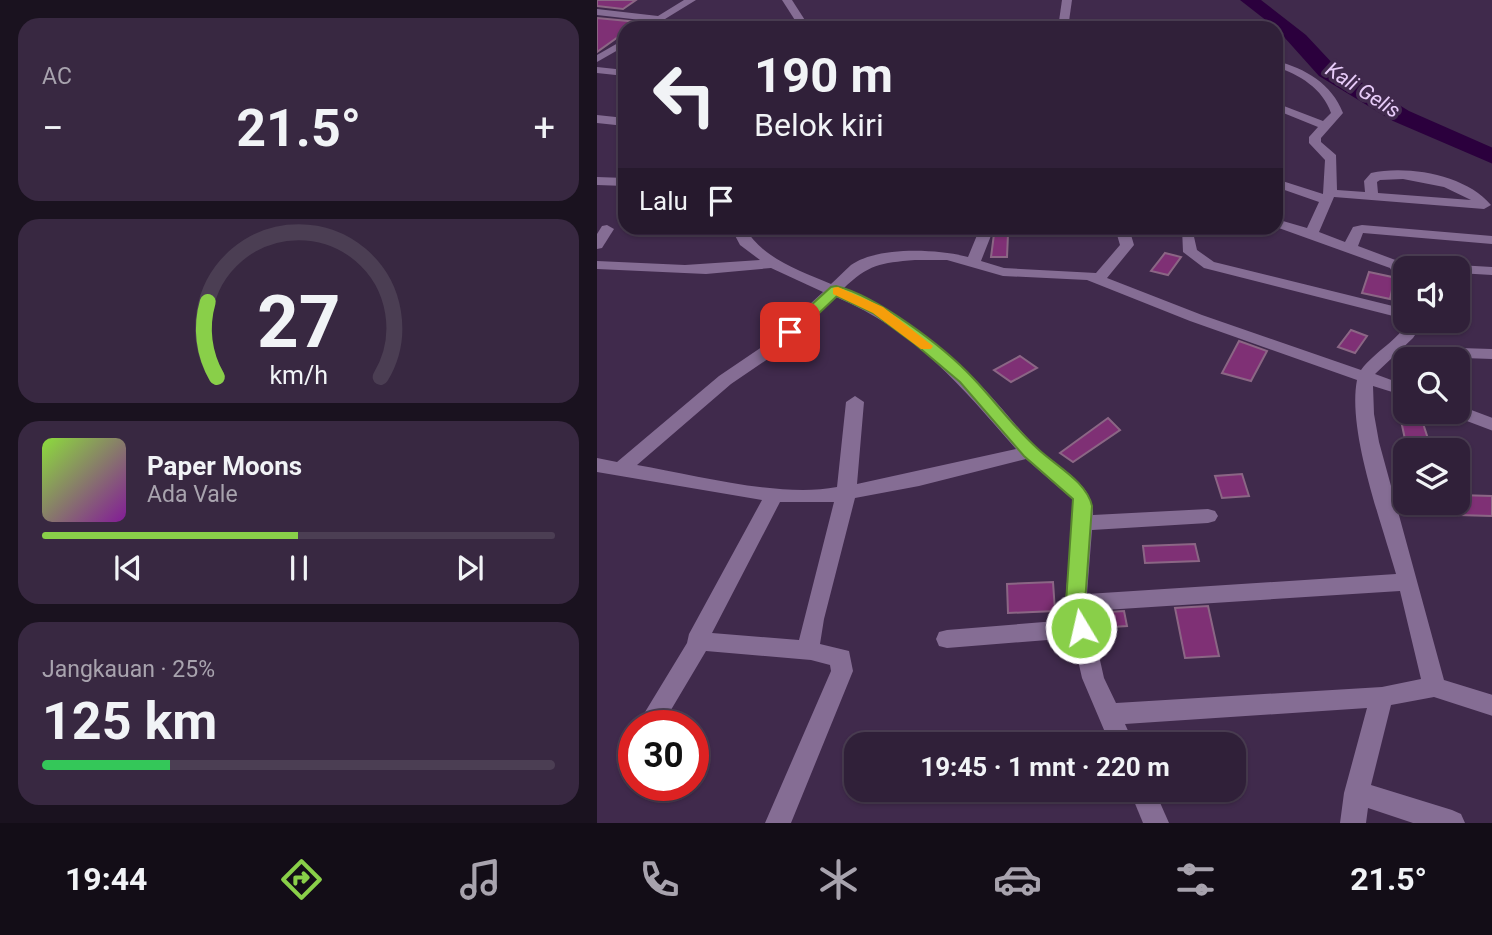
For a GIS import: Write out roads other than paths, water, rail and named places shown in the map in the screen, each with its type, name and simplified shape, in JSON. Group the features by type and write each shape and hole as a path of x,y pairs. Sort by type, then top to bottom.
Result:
{"street":[{"path":"657,21 691,0"},
{"path":"787,0 800,21"},
{"path":"1064,21 1067,0"},
{"path":"597,12 660,19"},
{"path":"597,59 618,46"},
{"path":"1283,65 1331,97 1337,113 1315,137 1315,143 1330,155 1328,197 1311,234"},
{"path":"597,70 618,72"},
{"path":"1283,109 1325,126"},
{"path":"597,119 618,121"},
{"path":"1283,185 1328,197 1372,196 1484,205 1475,197 1440,181 1418,175 1376,176 1370,181 1372,196"},
{"path":"597,181 618,182"},
{"path":"1283,225 1393,264"},
{"path":"597,244 607,229"},
{"path":"1350,247 1358,230 1362,229 1492,240"},
{"path":"740,235 749,247 772,263 878,310 920,341 966,379 1030,452 1081,496 1084,506 1076,603 1093,678 1117,732"},
{"path":"973,264 984,235"},
{"path":"1098,280 1127,246 1124,235"},
{"path":"1188,235 1190,252 1209,265 1393,311"},
{"path":"619,470 725,380 775,346 857,268 877,259 948,256 1003,272 1069,273 1098,280 1196,318 1393,386"},
{"path":"597,265 692,272 729,271 772,263"},
{"path":"1470,270 1492,271"},
{"path":"1410,333 1386,352 1366,375 1364,402 1374,457 1434,687"},
{"path":"1470,353 1492,354"},
{"path":"811,651 809,646 813,619 846,495 855,402"},
{"path":"1470,416 1492,425"},
{"path":"597,465 774,495 824,498 1030,452"},
{"path":"658,710 700,642 698,636 774,495"},
{"path":"1082,523 1208,516"},
{"path":"1076,603 1408,582"},
{"path":"947,639 1081,628"},
{"path":"700,642 811,651 841,657 842,671 778,823"},
{"path":"1109,714 1382,697 1434,687 1492,706"},
{"path":"1353,823 1357,793 1382,697"},
{"path":"1357,793 1452,823"},
{"path":"1147,802 1156,823"}],"waterway":[{"name":"Kali Gelis","path":"1249,0 1276,21"},
{"name":"Kali Gelis","path":"1283,27 1299,39 1327,71 1401,116 1493,157"}]}
